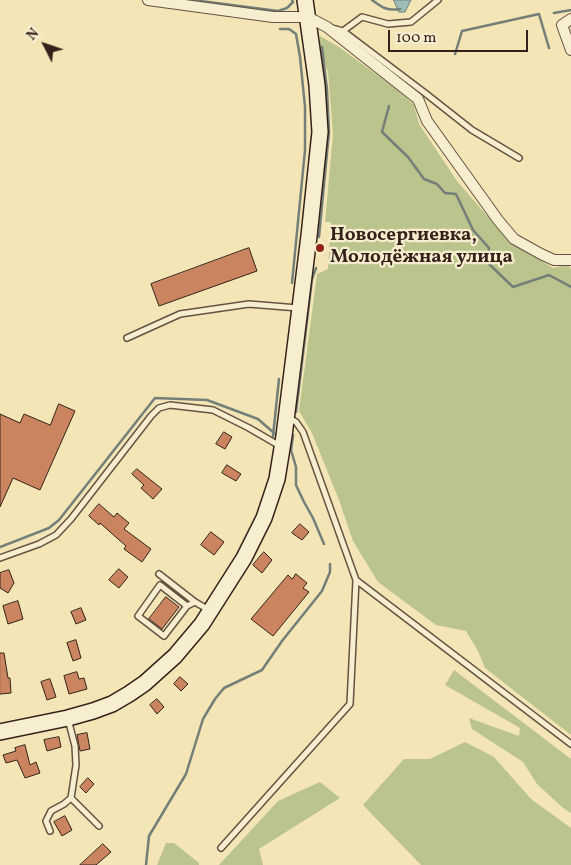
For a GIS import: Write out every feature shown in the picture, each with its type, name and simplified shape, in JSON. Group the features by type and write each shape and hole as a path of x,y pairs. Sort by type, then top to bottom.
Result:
{"street":[{"path":"148,0 273,17 308,17 327,26 418,99 427,121 498,220 514,239 554,260 571,260"},
{"path":"0,732 93,711 112,704 146,683 190,640 211,611 244,558 264,518 277,479 282,447 297,336 320,132 318,86 305,0"},
{"path":"571,19 562,25 571,50"}],"lane":[{"path":"343,31 362,17 388,24 411,22 438,0"},
{"path":"327,26 343,31 472,130 519,158"},
{"path":"127,338 180,314 249,304 300,308"},
{"path":"0,558 39,544 56,535 159,408 170,405 213,410 250,428 282,447"},
{"path":"221,848 350,704 356,580 303,432 296,422 286,416"},
{"path":"159,574 195,602 211,611"},
{"path":"356,580 571,744"},
{"path":"187,606 160,586 138,616 164,636 187,606 195,602"},
{"path":"50,831 46,821 51,810 64,804 71,798 76,765 75,746 68,718"},
{"path":"71,798 99,826"}],"green space":[{"path":"320,36 339,47 399,91 414,105 419,124 457,181 500,231 553,268 568,265 571,269 571,735 485,668 478,651 466,631 436,625 378,582 353,541 312,433 299,411 317,274 328,269 331,222 325,222 333,134 328,72 319,48"},
{"path":"454,670 571,759 571,813 537,784 523,762 472,729 469,718 519,736 520,728 445,685"},
{"path":"465,742 494,757 531,799 571,828 571,865 421,865 363,805 404,759 430,759"},
{"path":"320,782 340,798 259,849 263,865 219,865 278,801"},
{"path":"166,843 174,843 199,863 199,865 157,865"}],"water":[{"path":"394,0 411,0 405,12 399,12"}],"building":[{"path":"249,248 257,271 159,306 151,284"},
{"path":"59,404 75,411 40,490 13,478 0,507 0,414 20,423 24,414 50,425"},
{"path":"224,432 232,437 225,449 216,444"},
{"path":"227,465 241,474 236,481 222,473"},
{"path":"137,469 162,489 153,499 141,488 144,485 132,474"},
{"path":"99,504 114,517 117,513 129,523 124,529 151,549 142,562 124,549 126,546 89,516"},
{"path":"300,524 309,532 302,540 292,533"},
{"path":"211,532 224,542 214,555 201,545"},
{"path":"264,552 272,560 262,573 253,565"},
{"path":"119,569 128,577 119,588 109,580"},
{"path":"9,570 14,583 8,593 0,588 0,573"},
{"path":"296,574 307,583 303,588 309,592 273,636 251,619 288,575 292,579"},
{"path":"166,597 179,607 162,629 149,619"},
{"path":"18,601 23,619 8,624 3,606"},
{"path":"81,608 86,620 76,624 71,612"},
{"path":"76,640 81,658 73,661 67,643"},
{"path":"0,653 4,653 8,678 10,678 11,693 0,694"},
{"path":"77,672 79,679 84,678 87,689 69,694 64,676"},
{"path":"180,677 188,684 181,691 174,684"},
{"path":"50,679 56,697 47,700 41,682"},
{"path":"157,699 164,707 157,714 150,705"},
{"path":"87,733 90,749 80,751 77,735"},
{"path":"59,737 61,747 47,751 44,740"},
{"path":"25,745 30,765 36,762 40,773 25,778 17,760 6,763 3,755 16,751 15,748"},
{"path":"88,778 94,784 86,793 80,787"},
{"path":"65,816 72,830 62,836 54,822"},
{"path":"103,844 111,852 96,865 80,865"}],"waterway":[{"path":"193,0 278,11 287,8 293,2 292,0"},
{"path":"372,0 385,8 392,10 400,9"},
{"path":"554,13 571,10"},
{"path":"455,54 462,31 539,14 549,48"},
{"path":"280,29 289,29 296,34 305,107 305,150 292,283"},
{"path":"319,237 329,132 322,47"},
{"path":"389,106 382,132 408,157 424,179 437,184 445,193 456,194 473,230 489,248 488,263 513,287 549,275 571,287"},
{"path":"296,412 312,279 316,268"},
{"path":"273,436 279,379"},
{"path":"0,547 49,528 59,520 155,398 207,400 258,419 274,433"},
{"path":"293,435 291,450 296,467 296,485 324,544"},
{"path":"146,865 149,836 186,774 203,719 215,699 224,688 262,670 282,641 322,591 330,572 330,564"}],"place":[{"name":"Новосергиевка, Молодёжная улица","path":"320,248"}]}
